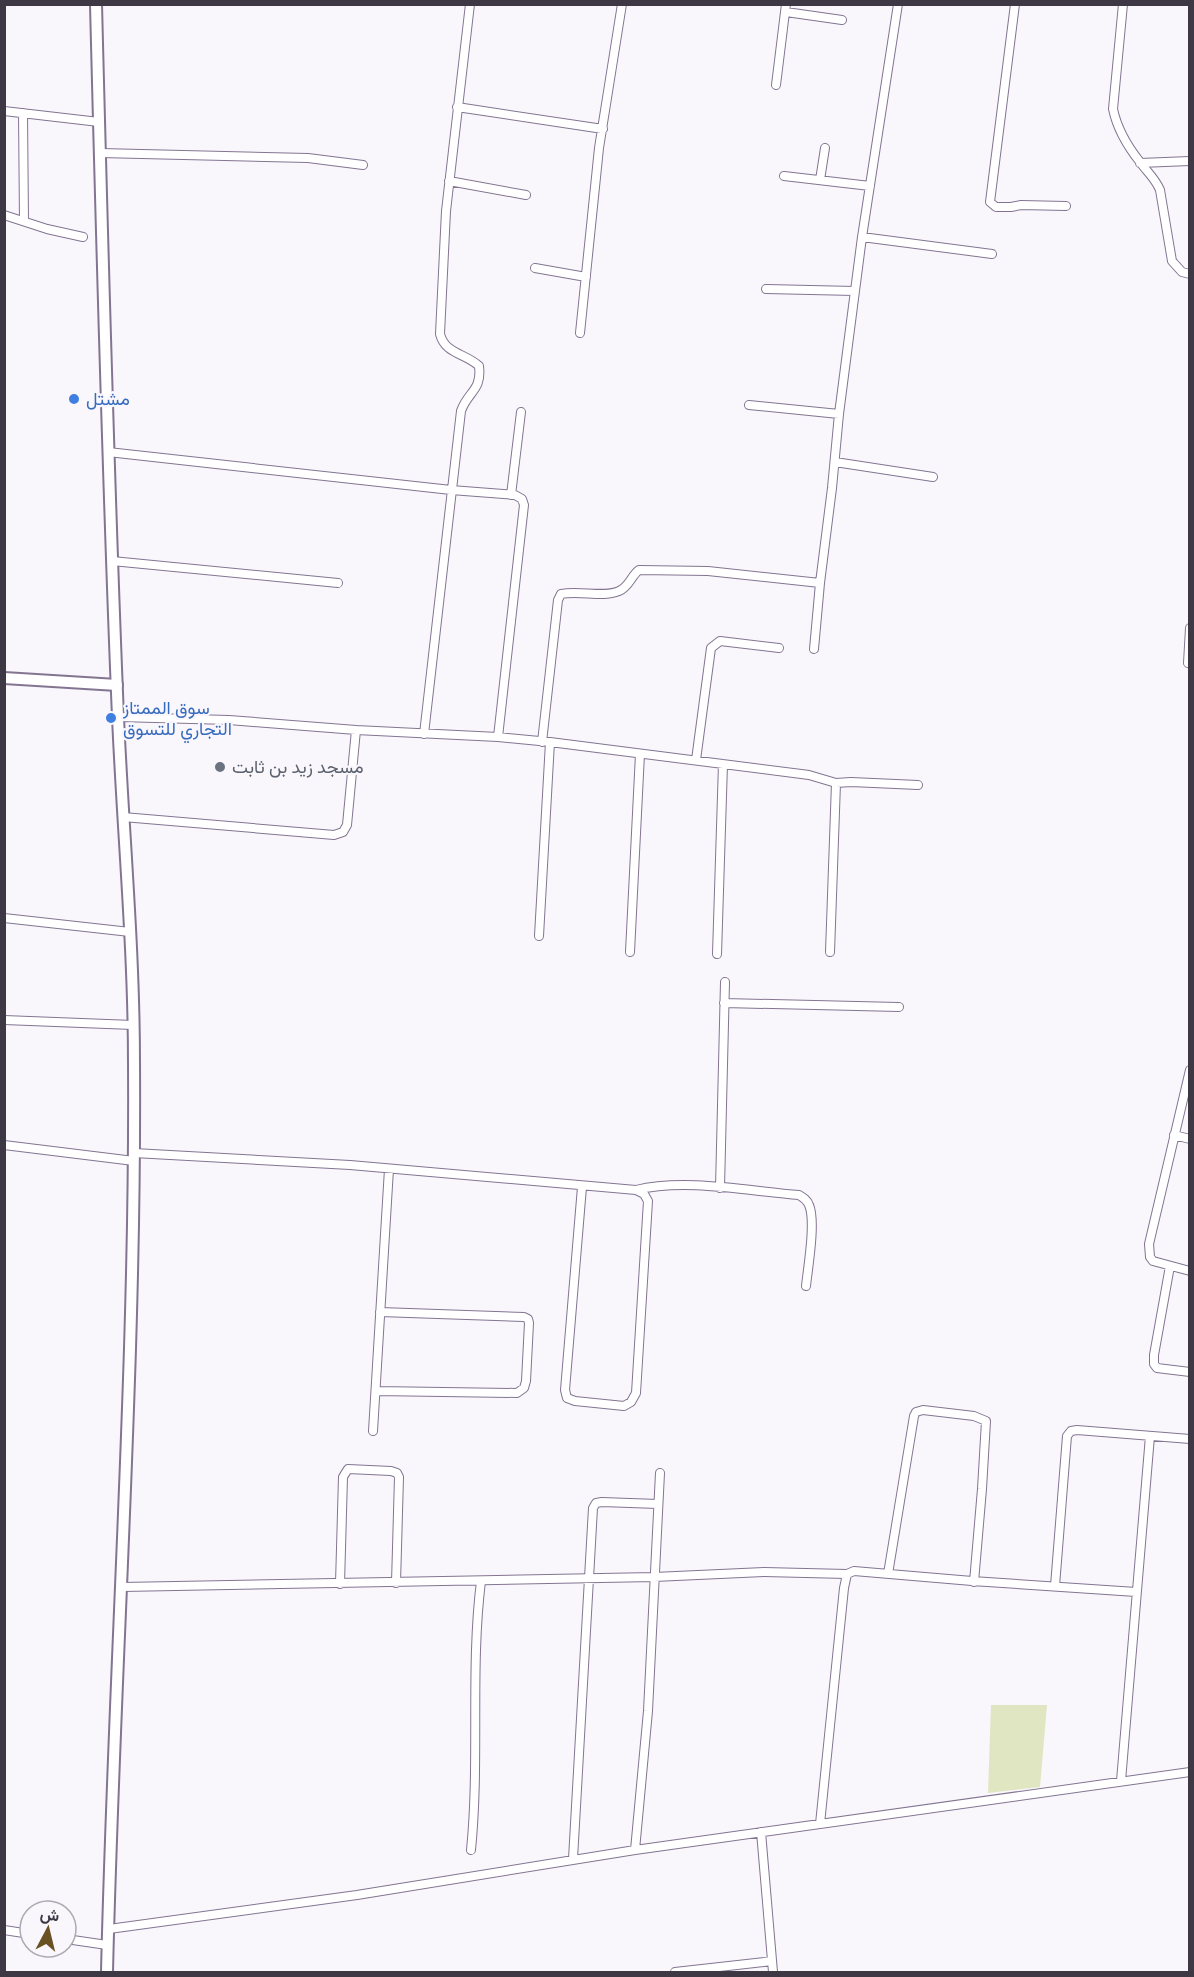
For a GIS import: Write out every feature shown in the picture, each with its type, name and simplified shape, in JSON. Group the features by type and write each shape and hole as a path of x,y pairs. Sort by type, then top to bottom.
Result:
{"main road":[{"path":"96,4 108,452 118,717 130,932 134,1157 122,1587 116,1692 107,1972"},
{"path":"4,678 117,685"}],"street":[{"path":"424,734 461,411 464,401 478,386 480,377 479,366 471,359 447,348 440,334 449,181 470,4"},
{"path":"580,333 603,129 622,4"},
{"path":"814,649 839,414 862,237 898,4"},
{"path":"1015,4 990,202 996,207 1066,206"},
{"path":"1122,4 1113,109 1119,129 1160,190 1172,261 1182,272 1190,274"},
{"path":"776,85 786,8 842,20"},
{"path":"458,107 603,129"},
{"path":"4,111 99,122"},
{"path":"23,113 24,221"},
{"path":"820,180 825,148"},
{"path":"100,153 308,158 363,165"},
{"path":"1140,163 1190,161"},
{"path":"784,176 870,186"},
{"path":"449,181 526,195"},
{"path":"4,215 61,233 84,237"},
{"path":"862,237 992,254"},
{"path":"535,268 586,277"},
{"path":"766,289 855,291"},
{"path":"749,405 839,414"},
{"path":"511,495 521,412"},
{"path":"108,452 511,495 522,499 524,506 498,737"},
{"path":"834,462 933,477"},
{"path":"112,561 338,583"},
{"path":"539,936 546,742 558,600 561,594 618,591 626,587 639,570 708,571 820,583"},
{"path":"1188,663 1190,628"},
{"path":"696,760 711,648 720,641 779,648"},
{"path":"118,717 229,720 356,730 498,737 809,775 837,783 918,785"},
{"path":"123,817 334,835 343,832 347,825 356,730"},
{"path":"630,952 640,754"},
{"path":"717,954 723,764"},
{"path":"830,952 837,783"},
{"path":"4,918 130,932"},
{"path":"720,1188 725,982"},
{"path":"724,1004 899,1007"},
{"path":"4,1020 133,1025"},
{"path":"1190,1070 1149,1244 1151,1259 1190,1271"},
{"path":"1174,1135 1190,1139"},
{"path":"4,1145 134,1157 389,1169 582,1187 636,1190 664,1185 799,1195 805,1198 811,1210 806,1286"},
{"path":"373,1431 389,1169"},
{"path":"582,1187 565,1390 567,1398 575,1401 624,1406 631,1402 636,1393 648,1201 644,1194 636,1190"},
{"path":"1170,1266 1154,1364 1157,1368 1190,1372"},
{"path":"376,1391 517,1393 524,1388 526,1381 529,1323 524,1317 381,1312"},
{"path":"888,1574 914,1416 916,1412 923,1410 974,1416 986,1421 974,1582"},
{"path":"1055,1586 1067,1436 1071,1431 1190,1439"},
{"path":"1120,1781 1150,1436"},
{"path":"340,1584 343,1477 348,1469 397,1473 399,1477 396,1583"},
{"path":"635,1850 648,1711 660,1473"},
{"path":"573,1859 593,1508 596,1503 602,1502 658,1504"},
{"path":"122,1587 654,1577 765,1572 847,1574 854,1571 974,1582 1136,1592"},
{"path":"820,1824 847,1574"},
{"path":"471,1850 475,1810 475,1709 481,1581"},
{"path":"109,1929 357,1895 573,1859 1190,1772"},
{"path":"761,1832 773,1972"},
{"path":"78,1941 107,1945"},
{"path":"675,1972 772,1961"}],"green space":[{"path":"991,1705 1047,1705 1040,1787 988,1793"}],"place":[{"name":"مشتل","path":"74,399"},
{"name":"سوق الممتاز التجاري للتسوق","path":"111,718"},
{"name":"مسجد زيد بن ثابت","path":"220,767"}]}
